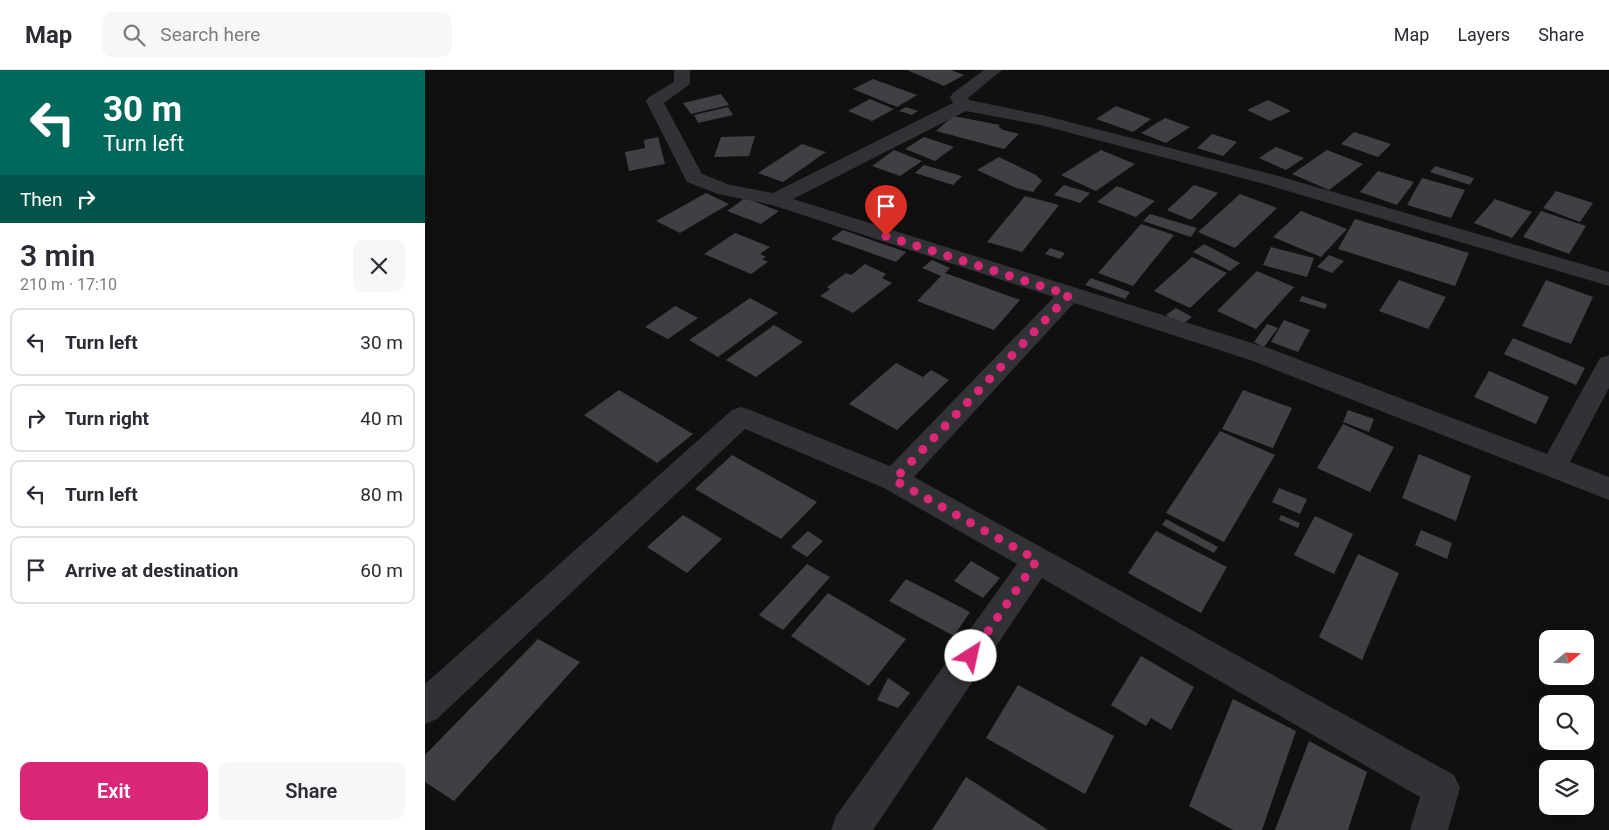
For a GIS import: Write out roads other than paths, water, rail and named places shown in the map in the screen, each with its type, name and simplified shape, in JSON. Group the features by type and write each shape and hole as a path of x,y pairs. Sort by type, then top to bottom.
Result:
{"street":[{"path":"681,70 682,84 655,101 694,178 725,190 777,200 1262,356 1609,489"},
{"path":"963,105 959,97 994,70"},
{"path":"777,200 963,105 1042,120 1269,179 1609,279"},
{"path":"894,480 1069,295"},
{"path":"1553,468 1609,364"},
{"path":"425,707 741,417 894,480 1441,788 1429,830"},
{"path":"849,830 1037,560"}]}
